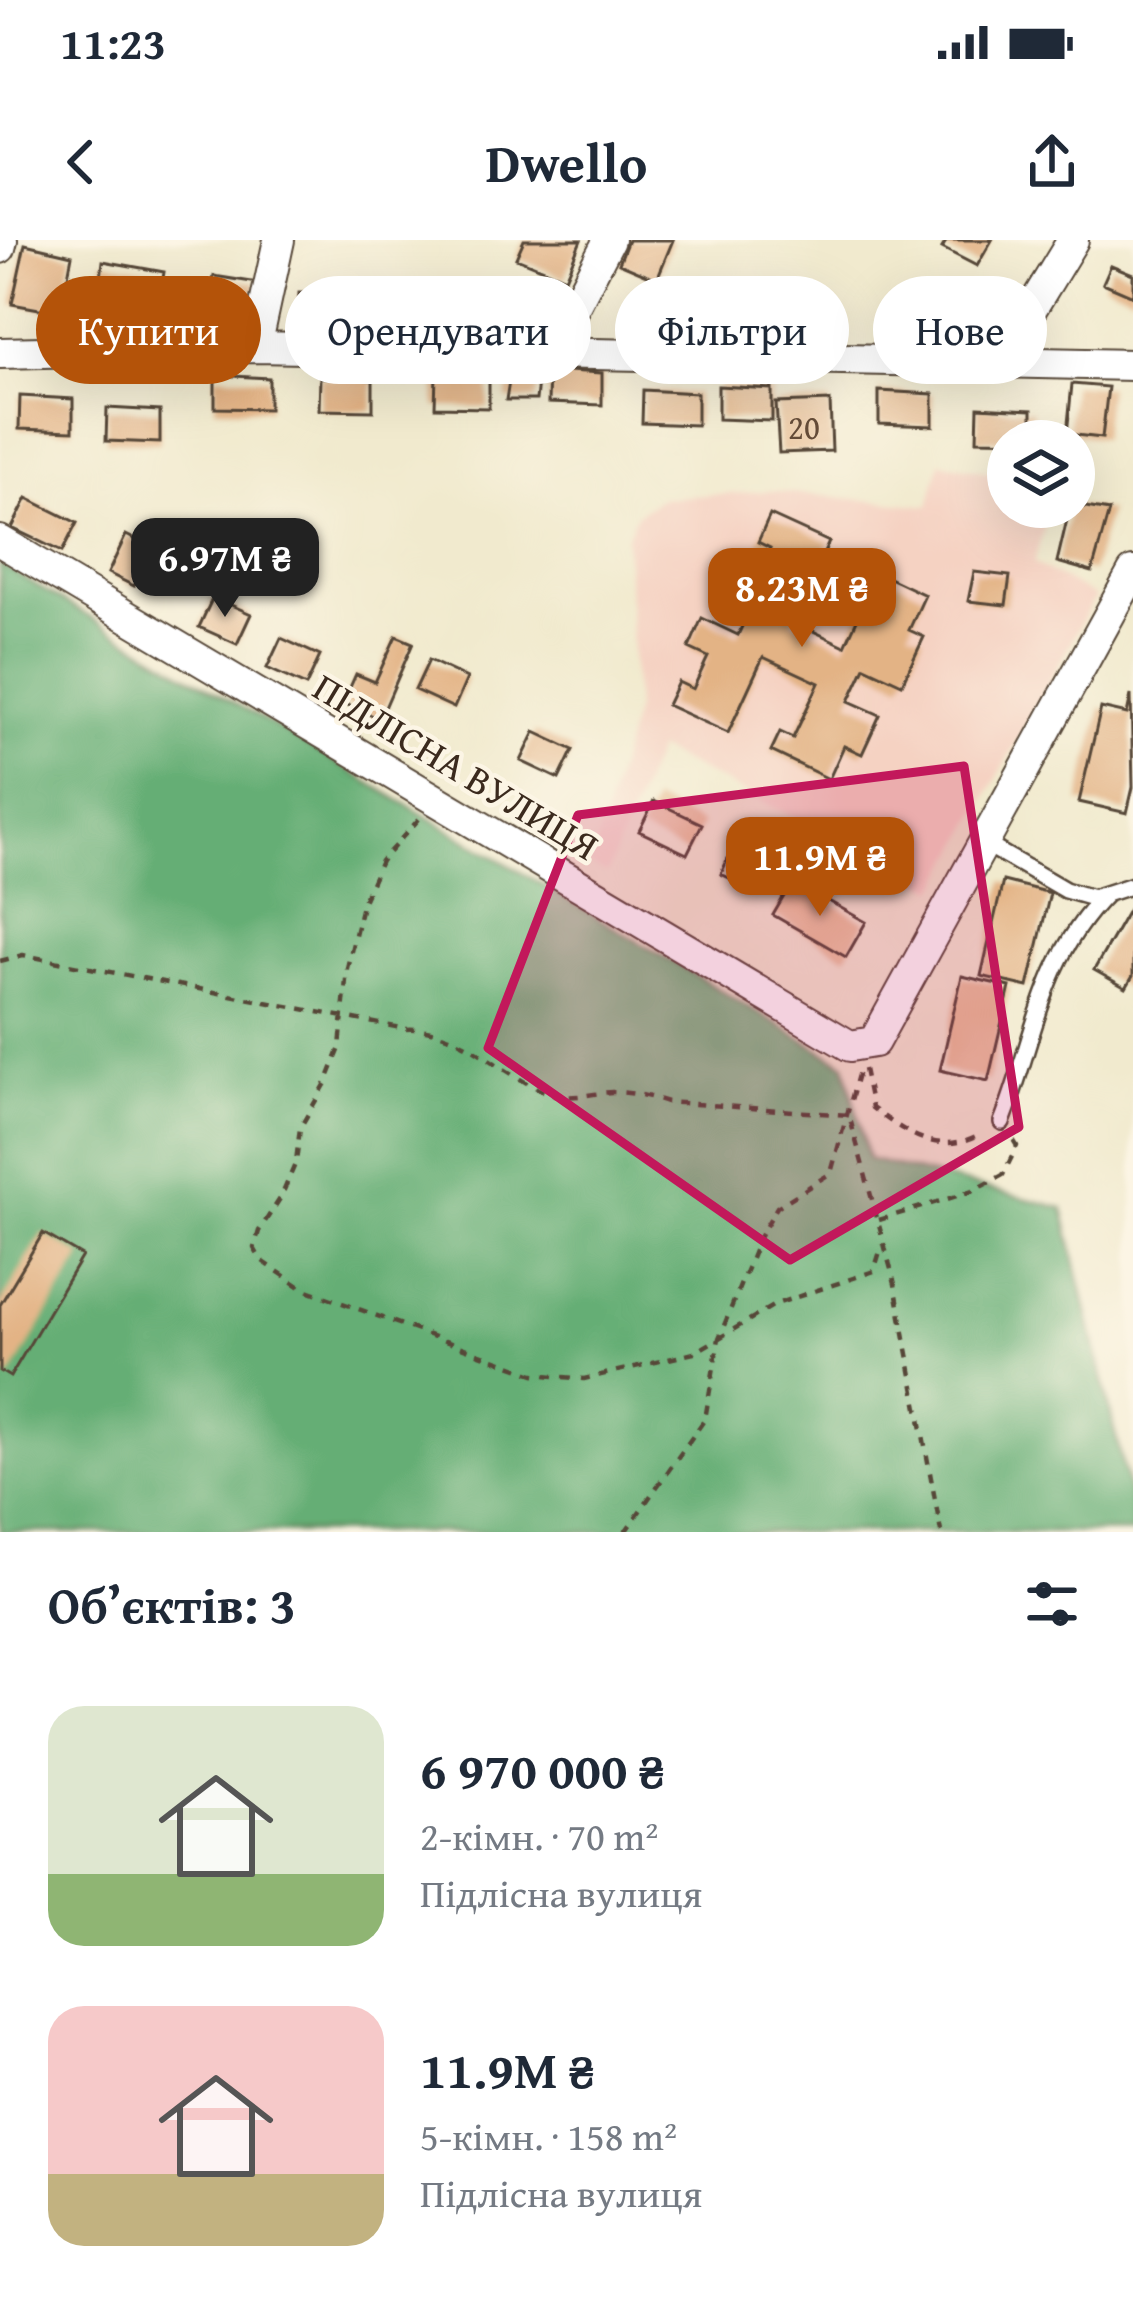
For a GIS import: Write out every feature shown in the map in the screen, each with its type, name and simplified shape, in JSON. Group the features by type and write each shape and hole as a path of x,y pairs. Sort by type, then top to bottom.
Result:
{"street":[{"path":"261,324 279,240"},
{"path":"590,276 609,240"},
{"path":"1047,283 1073,240"},
{"path":"0,353 36,352"},
{"path":"591,356 873,360"},
{"path":"1047,363 1133,365"},
{"name":"ПІДЛІСНА ВУЛИЦЯ","path":"0,541 850,1046 869,1052"},
{"path":"869,1052 984,843 1125,604 1133,572"}],"lane":[{"path":"984,843 1064,890 1093,898 1133,885"},
{"path":"1002,1122 1052,967 1106,894"}],"path":[{"path":"438,801 381,861 362,901 347,968 340,1048 300,1128 296,1162 281,1198 259,1231 254,1248 261,1260 302,1288 534,1374 584,1379 694,1353 776,1304 874,1271 882,1245"},
{"path":"0,961 22,955 406,1029 428,1028 548,1093 574,1098 609,1092 667,1102 849,1115"},
{"path":"625,1532 705,1419 719,1338 760,1236 777,1207 831,1173 849,1115 852,1085 869,1052"},
{"path":"869,1052 872,1108 922,1141 966,1142 1002,1122 1017,1146 1003,1175 974,1191 879,1220"},
{"path":"849,1115 895,1284 941,1532"}],"highlighted area":[{"path":"964,766 1019,1127 790,1260 488,1048 578,815"}],"shaded area":[{"path":"940,462 987,472 987,528 1044,528 1034,563 1095,597 937,889 657,749 607,873 590,865 635,709 626,538 636,515 661,498 771,491 929,506"}],"green space":[{"path":"0,564 845,1064 868,1159 1063,1208 1133,1510 1133,1532 0,1532"}],"building":[{"path":"524,240 581,240 566,276 516,258"},
{"path":"628,240 673,240 658,276 619,263"},
{"path":"947,240 992,240 977,266 942,248"},
{"path":"25,244 72,255 68,276 36,276 36,308 12,304"},
{"path":"103,261 164,272 163,276 101,276"},
{"path":"1111,265 1133,274 1133,296 1103,283"},
{"path":"591,372 602,373 602,405 548,403 549,384 591,384"},
{"path":"261,378 269,378 269,409 215,408 215,384 261,384"},
{"path":"320,384 373,384 373,411 319,410"},
{"path":"436,384 489,384 489,408 435,407"},
{"path":"509,384 538,384 536,400 506,400"},
{"path":"1072,384 1108,387 1102,438 1095,437 1095,420 1068,420"},
{"path":"718,386 772,389 772,421 718,419"},
{"path":"643,390 697,393 697,425 642,423"},
{"path":"879,391 933,394 933,426 879,424"},
{"path":"20,396 73,399 73,431 19,429"},
{"path":"830,401 832,451 779,453 776,403"},
{"path":"978,407 1032,410 1032,420 987,420 987,440 977,440"},
{"path":"107,408 160,411 160,443 106,441"},
{"path":"27,498 77,523 62,552 12,528"},
{"path":"1095,509 1109,511 1092,572 1057,562 1065,528 1095,528"},
{"path":"770,515 829,542 792,621 845,646 866,600 857,596 870,569 925,595 909,630 924,637 902,684 865,667 849,701 880,715 862,754 844,746 829,779 771,751 780,732 793,738 819,683 763,657 728,733 667,705 678,682 693,689 708,657 689,648 702,618 738,635 753,603 720,587 731,565 756,577 770,548 758,542"},
{"path":"126,535 152,548 134,586 108,573"},
{"path":"974,572 1010,576 1006,605 968,601"},
{"path":"213,597 251,614 237,644 199,627"},
{"path":"396,636 413,643 380,719 343,703 356,674 375,682"},
{"path":"281,638 320,656 306,686 267,668"},
{"path":"429,660 467,678 454,708 415,690"},
{"path":"1131,695 1133,787 1127,813 1079,802 1101,708 1127,714"},
{"path":"535,732 573,750 559,779 521,761"},
{"path":"654,801 702,824 687,854 639,831"},
{"path":"734,845 773,862 759,892 721,874"},
{"path":"793,881 866,922 846,957 773,915"},
{"path":"1003,881 1050,893 1028,987 981,976"},
{"path":"1133,902 1133,976 1126,988 1094,970"},
{"path":"962,976 1010,987 988,1081 940,1070"},
{"path":"43,1233 82,1256 10,1377 0,1371 0,1305"}]}
